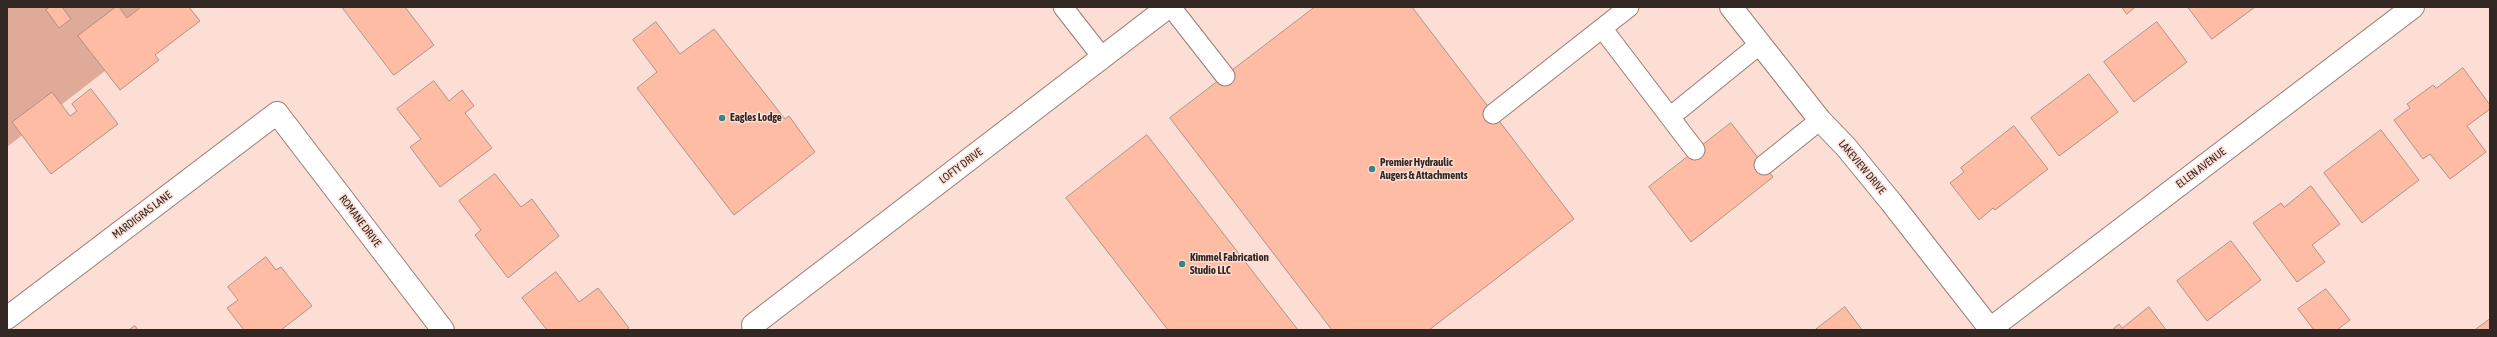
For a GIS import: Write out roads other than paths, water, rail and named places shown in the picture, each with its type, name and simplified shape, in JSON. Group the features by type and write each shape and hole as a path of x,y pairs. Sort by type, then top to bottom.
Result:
{"street":[{"name":"LOFTY DRIVE","path":"753,324 1168,7"},
{"name":"LAKEVIEW DRIVE","path":"1731,7 1820,120 1846,147 1891,202 1990,329"},
{"name":"ELLEN AVENUE","path":"1990,329 2413,7"},
{"name":"MARDIGRAS LANE","path":"7,318 277,113"},
{"name":"ROMANE DRIVE","path":"277,113 443,330"}],"lane":[{"path":"1063,7 1102,57"},
{"path":"1172,7 1225,76"},
{"path":"1493,114 1629,7"},
{"path":"1602,28 1695,150"},
{"path":"1670,117 1760,44"},
{"path":"1764,165 1820,120"}],"place":[{"name":"Eagles Lodge","path":"722,118"},
{"name":"Premier Hydraulic Augers & Attachments","path":"1372,169"},
{"name":"Kimmel Fabrication Studio LLC","path":"1182,264"}]}
